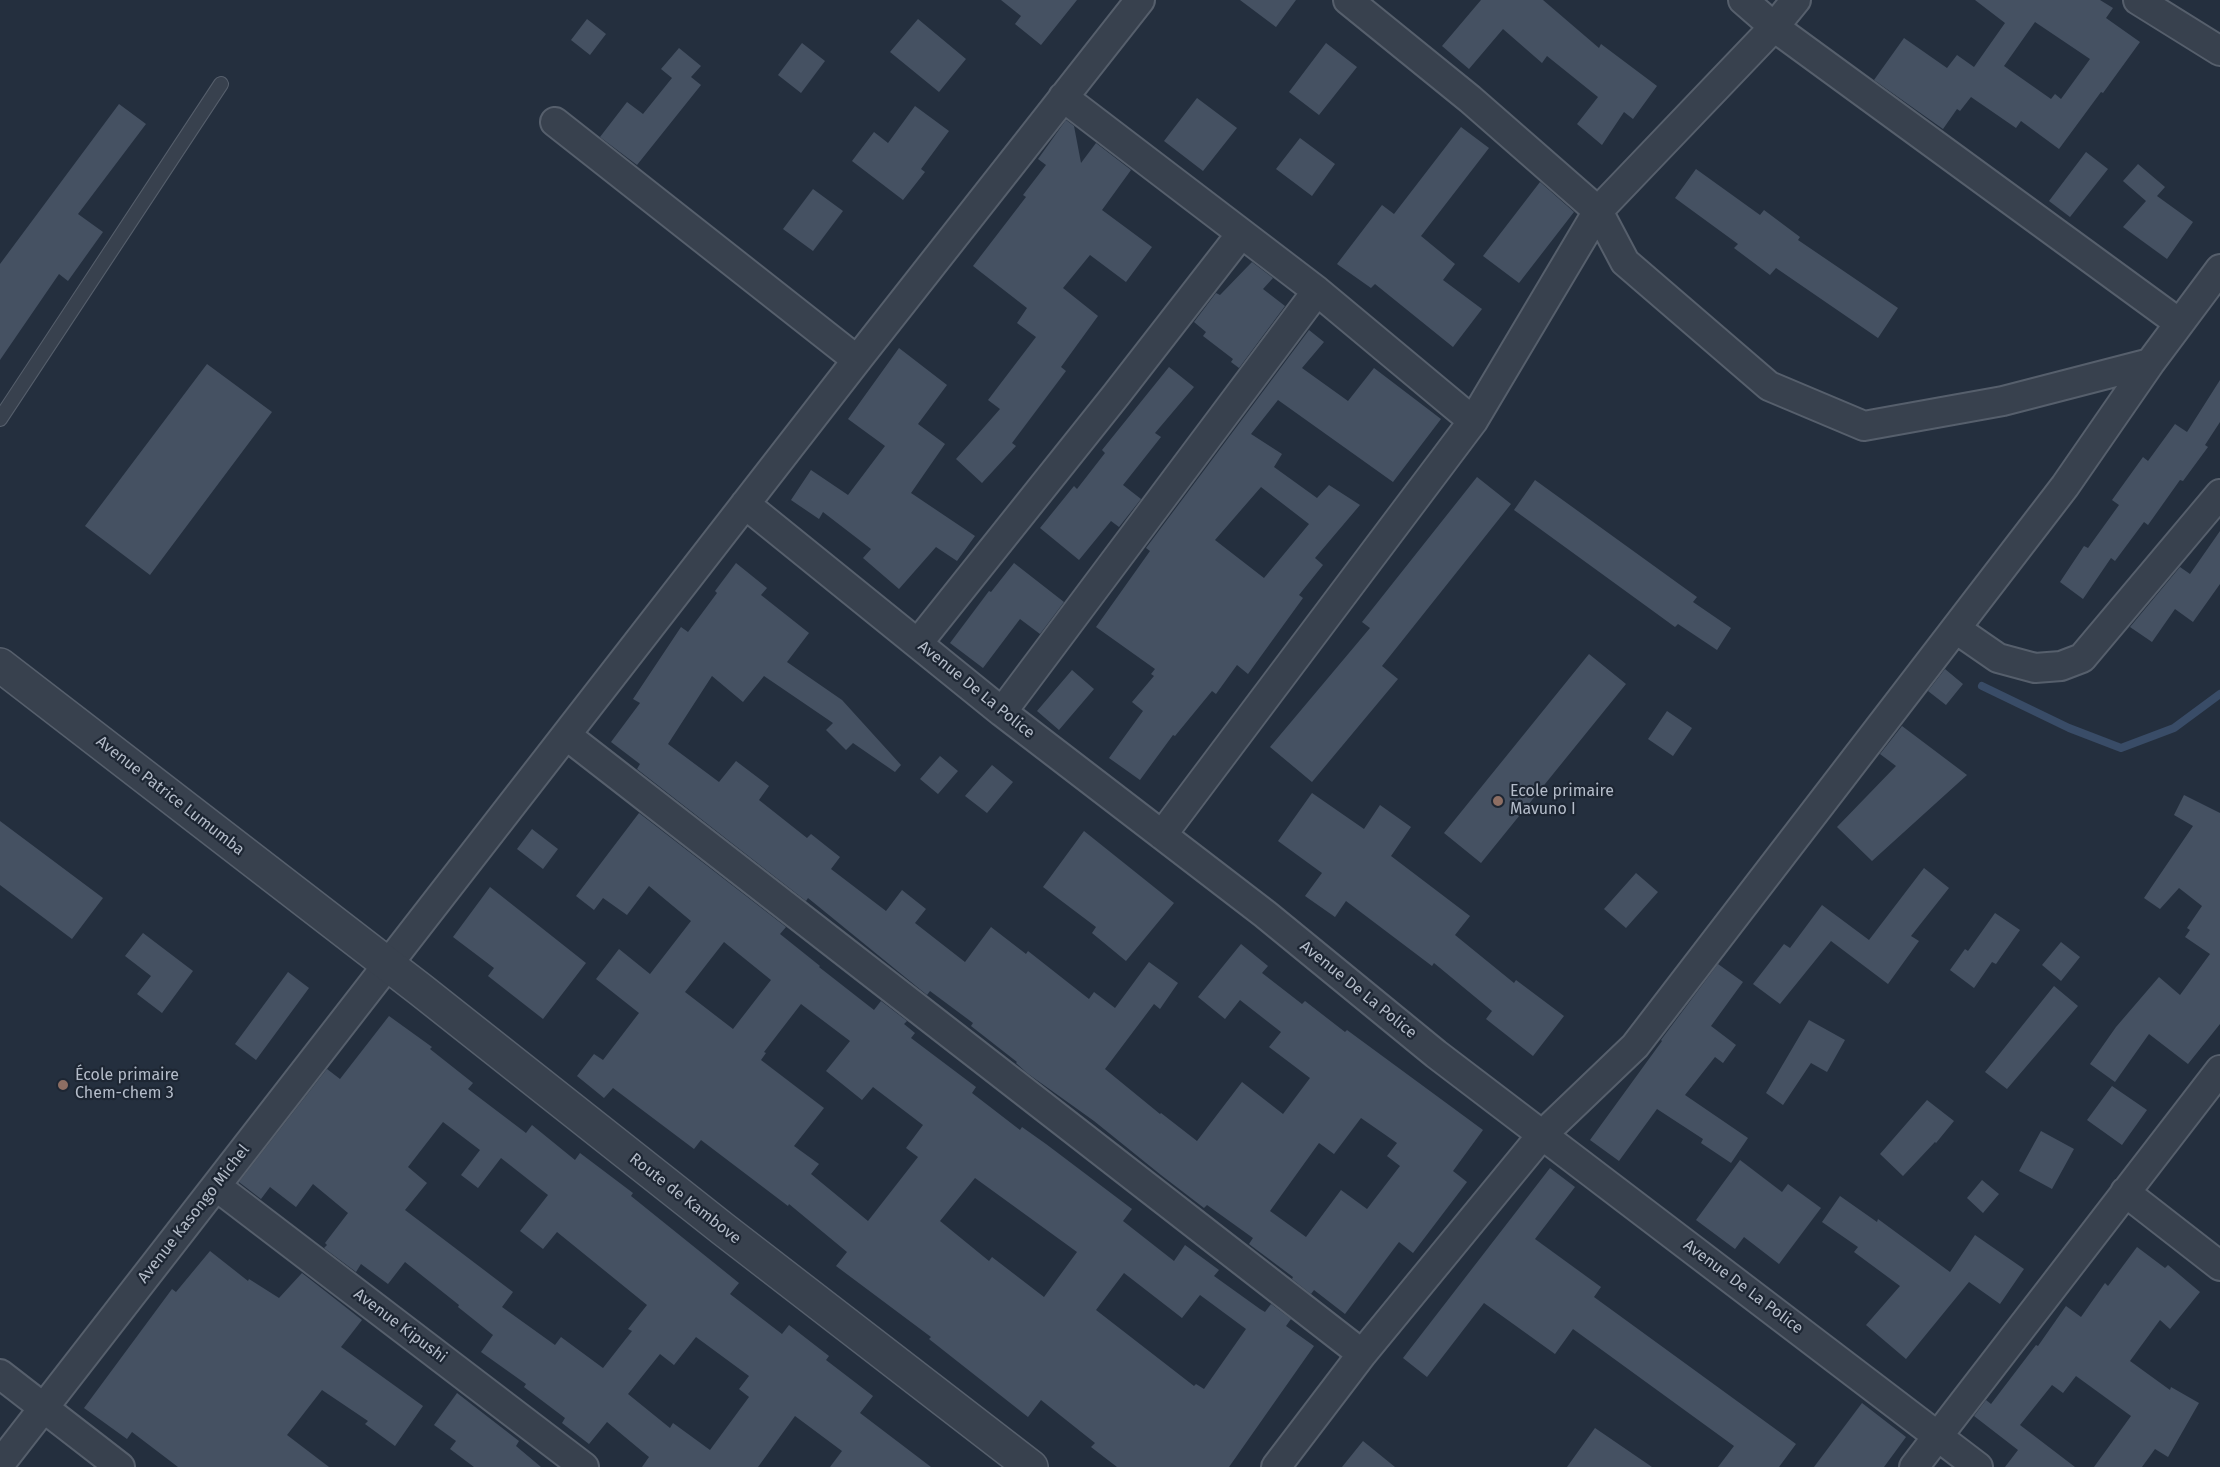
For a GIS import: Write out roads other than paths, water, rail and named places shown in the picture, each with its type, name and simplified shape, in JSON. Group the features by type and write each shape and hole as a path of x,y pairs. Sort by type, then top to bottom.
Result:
{"street":[{"name":"Avenue Kasongo Michel","path":"0,1464 857,360 1140,0"},
{"path":"1348,0 1470,99 1598,211 1625,262 1769,386 1864,426 2003,401 2150,363"},
{"path":"1743,0 1774,27 2179,323"},
{"path":"1162,836 1473,421 1598,211 1774,27 1796,0"},
{"path":"2138,0 2220,51"},
{"path":"1063,97 1317,291 1473,421"},
{"path":"555,122 857,360"},
{"path":"918,644 1241,234"},
{"path":"1275,1467 1362,1354 1542,1135 1635,1046 2065,486 2150,363 2220,269"},
{"path":"1002,712 1317,291"},
{"path":"1956,629 1998,658 2035,668 2061,666 2082,658 2220,494"},
{"name":"Avenue De La Police","path":"746,504 1002,712 1265,914 1436,1054 1978,1467"},
{"name":"Avenue Patrice Lumumba","path":"0,665 340,928"},
{"path":"566,735 1362,1354"},
{"name":"Route de Kambove","path":"340,928 1031,1467"},
{"path":"1914,1467 2220,1070"},
{"name":"Avenue Kipushi","path":"216,1186 584,1467"},
{"path":"2125,1192 2220,1266"},
{"path":"0,1374 120,1467"}],"lane":[{"path":"0,419 221,84"}],"waterway":[{"path":"1982,686 2069,728 2121,748 2174,728 2220,694"}],"place":[{"name":"Ecole primaire Mavuno I","path":"1498,801"},
{"name":"École primaire Chem-chem 3","path":"63,1085"}]}
